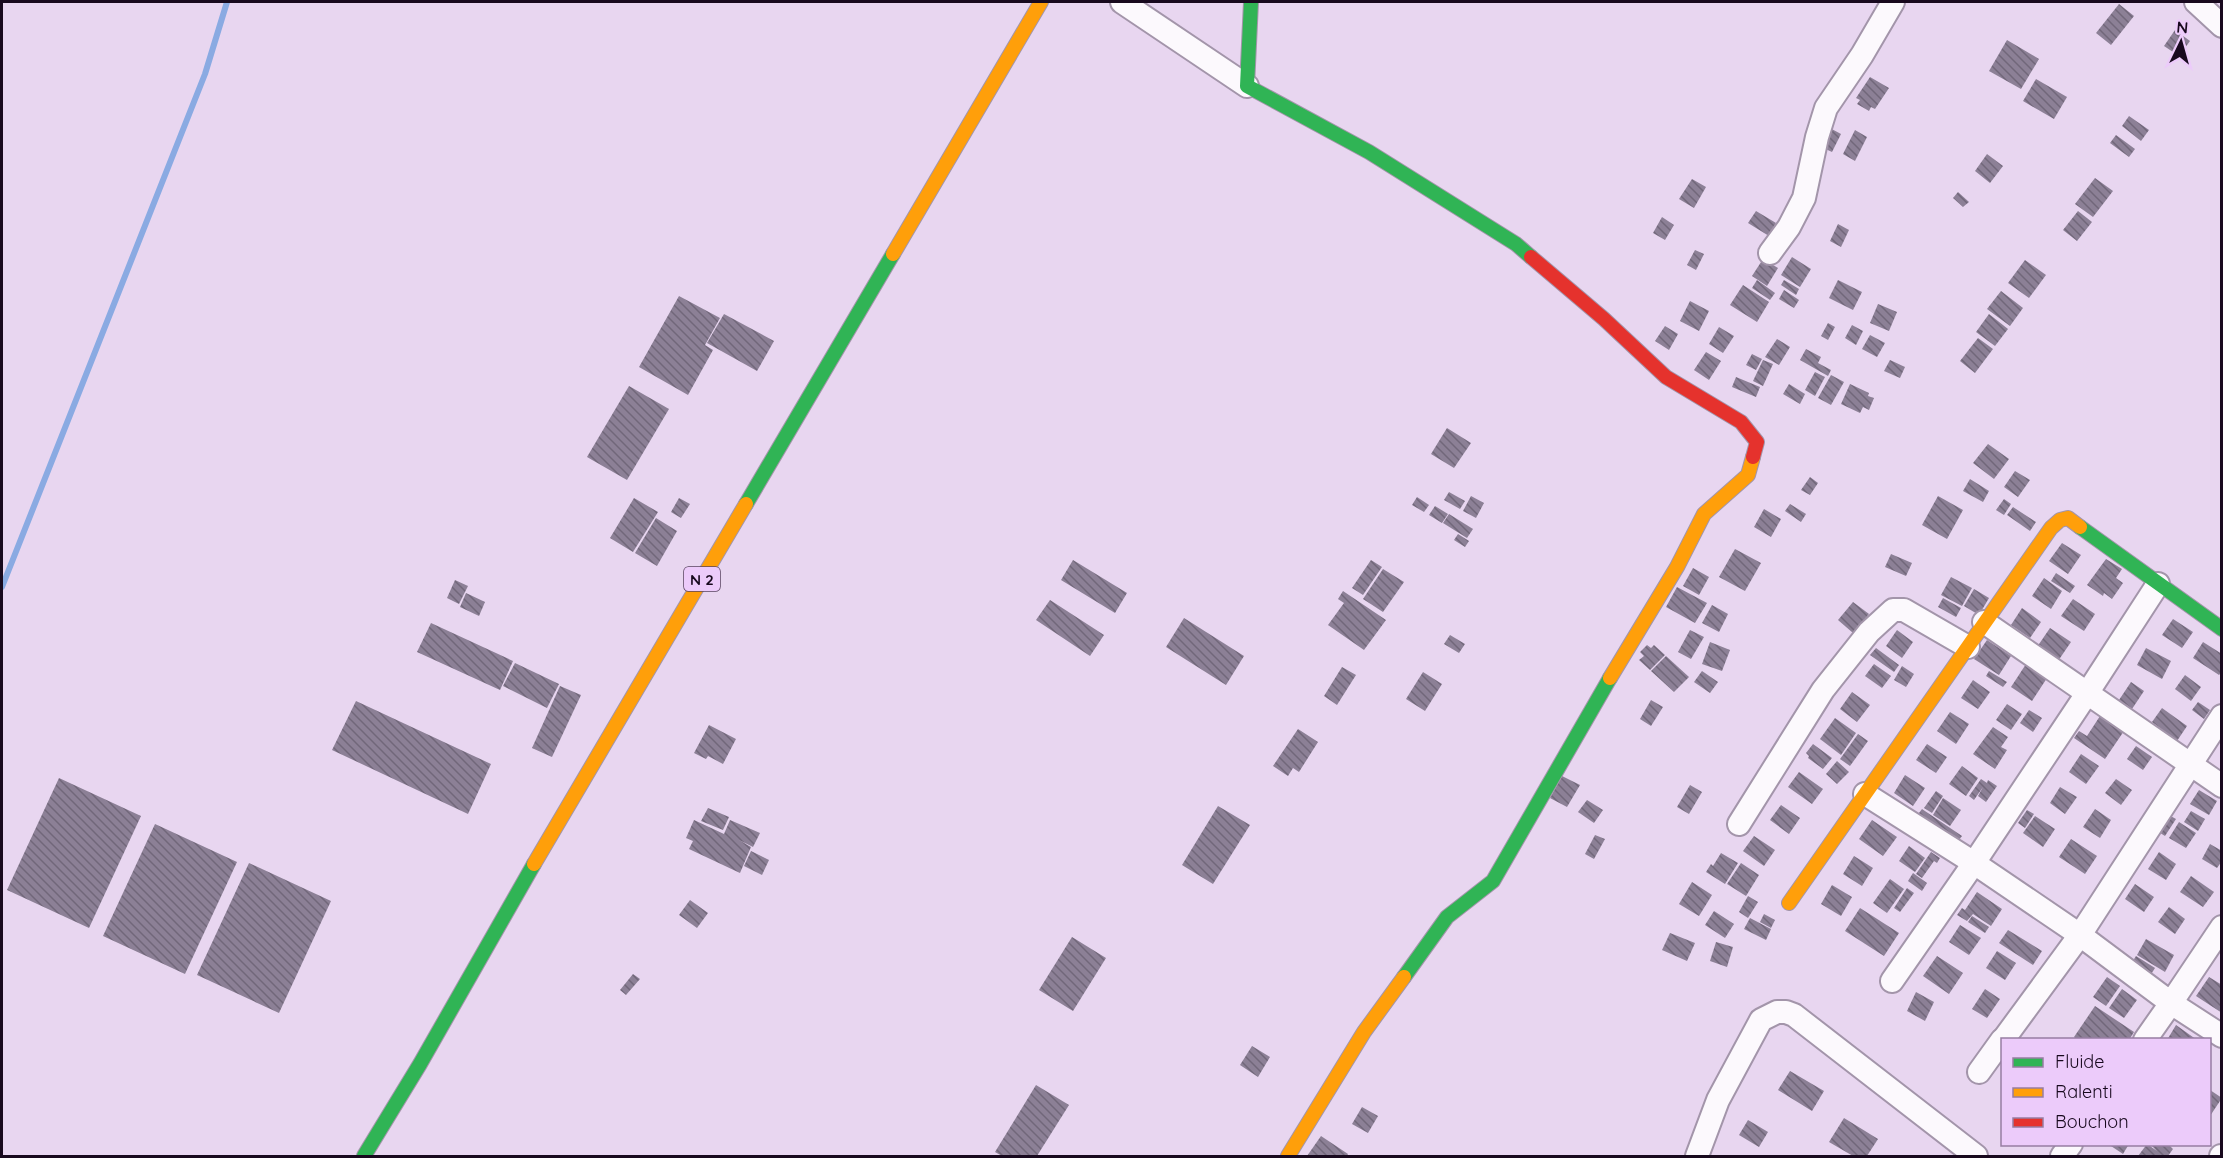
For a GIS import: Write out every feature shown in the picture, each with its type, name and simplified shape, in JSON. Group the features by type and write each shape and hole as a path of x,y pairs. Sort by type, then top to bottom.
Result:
{"street":[{"name":"N 2","path":"364,1156 420,1064 559,820 1041,2"},
{"path":"1122,2 1246,86 1369,152 1515,244 1604,319 1666,377 1742,422 1757,442 1748,475 1704,514 1677,567 1493,881 1447,917 1364,1032 1288,1156"},
{"path":"1246,86 1251,2"},
{"path":"1770,253 1789,227 1804,198 1817,137 1826,108 1862,55 1893,2"},
{"path":"2196,2 2221,24"},
{"path":"1789,903 1984,622 2051,528 2060,520 2068,518 2222,629"},
{"path":"1892,981 1974,863 2158,584"},
{"path":"1739,824 1823,690 1869,632 1893,610 1904,610 1968,646"},
{"path":"1984,622 2222,786"},
{"path":"2004,1038 2080,935 2222,716"},
{"path":"1865,794 1974,863 2080,935 2171,1003 2222,1036"},
{"path":"2146,1038 2222,927"},
{"path":"1697,1156 1719,1100 1761,1020 1777,1012 1786,1012 1794,1015 1976,1156"},
{"path":"1978,1072 2001,1043"}],"building":[{"path":"2119,4 2134,16 2111,45 2096,33"},
{"path":"2175,30 2190,41 2179,56 2164,46"},
{"path":"2007,40 2039,59 2021,89 1989,71"},
{"path":"1870,77 1889,88 1875,109 1871,107 1869,111 1857,104 1860,100 1856,98"},
{"path":"2036,79 2067,97 2054,119 2023,101"},
{"path":"2129,116 2149,130 2141,141 2122,126"},
{"path":"1828,127 1841,134 1832,152 1819,146"},
{"path":"1855,130 1867,137 1855,161 1843,154"},
{"path":"2116,135 2135,149 2129,157 2110,143"},
{"path":"1987,154 2003,166 1990,183 1975,171"},
{"path":"2095,178 2113,191 2093,217 2075,204"},
{"path":"1692,179 1706,187 1694,208 1679,199"},
{"path":"1958,192 1969,202 1963,207 1953,198"},
{"path":"1756,211 1776,223 1769,236 1748,223"},
{"path":"2078,211 2092,222 2077,241 2063,230"},
{"path":"1662,217 1674,225 1665,240 1653,233"},
{"path":"1838,224 1849,230 1841,247 1830,241"},
{"path":"1695,250 1704,254 1696,270 1687,265"},
{"path":"1792,257 1811,269 1800,287 1781,275"},
{"path":"1763,259 1778,268 1767,286 1752,276"},
{"path":"2025,260 2046,275 2029,298 2008,283"},
{"path":"1757,280 1775,293 1770,300 1752,288"},
{"path":"1784,280 1799,289 1796,295 1781,285"},
{"path":"1838,280 1862,292 1853,310 1829,298"},
{"path":"1743,285 1769,302 1757,322 1730,305"},
{"path":"1784,290 1799,300 1794,308 1779,299"},
{"path":"2001,291 2023,308 2010,326 1987,309"},
{"path":"679,296 720,318 705,345 713,350 688,395 639,367"},
{"path":"1690,301 1709,311 1699,331 1680,321"},
{"path":"1878,304 1897,312 1889,331 1870,323"},
{"path":"724,314 774,341 757,371 707,343"},
{"path":"1989,314 2008,329 1995,346 1976,332"},
{"path":"1828,323 1835,327 1828,340 1821,336"},
{"path":"1852,325 1863,331 1856,345 1845,338"},
{"path":"1665,326 1678,334 1669,350 1655,341"},
{"path":"1719,327 1734,336 1723,353 1709,344"},
{"path":"1870,335 1885,343 1877,357 1862,349"},
{"path":"1978,338 1993,349 1975,373 1960,361"},
{"path":"1777,339 1790,347 1779,365 1765,357"},
{"path":"1806,349 1821,357 1818,363 1831,370 1828,376 1800,360"},
{"path":"1706,352 1721,361 1709,380 1694,370"},
{"path":"1752,354 1762,359 1756,370 1746,365"},
{"path":"1763,360 1773,364 1763,386 1753,381"},
{"path":"1890,360 1905,367 1900,378 1884,371"},
{"path":"1815,372 1825,377 1815,396 1805,390"},
{"path":"1831,375 1844,382 1831,405 1818,398"},
{"path":"1736,377 1760,387 1756,397 1732,387"},
{"path":"1789,384 1805,394 1800,404 1783,394"},
{"path":"1850,384 1874,398 1869,410 1863,407 1860,413 1841,404"},
{"path":"629,386 669,409 627,480 587,457"},
{"path":"1447,428 1471,443 1454,468 1431,454"},
{"path":"1988,444 2009,459 1994,479 1973,463"},
{"path":"2015,471 2030,480 2018,497 2004,487"},
{"path":"1810,477 1818,483 1810,495 1801,490"},
{"path":"1970,479 1989,491 1983,502 1963,491"},
{"path":"1449,492 1465,501 1460,509 1444,500"},
{"path":"1471,496 1484,503 1476,518 1463,511"},
{"path":"1938,496 1963,510 1947,539 1922,525"},
{"path":"1417,497 1429,505 1424,512 1412,505"},
{"path":"634,498 658,512 633,552 610,538"},
{"path":"679,498 690,504 681,518 671,512"},
{"path":"2004,499 2011,504 2004,515 1996,510"},
{"path":"1790,504 1806,514 1801,522 1785,511"},
{"path":"1435,506 1448,514 1442,523 1429,515"},
{"path":"2013,507 2036,522 2030,531 2007,515"},
{"path":"1764,509 1781,519 1771,537 1754,527"},
{"path":"1449,514 1473,529 1467,538 1443,523"},
{"path":"656,518 677,531 657,566 635,553"},
{"path":"1458,534 1469,541 1465,547 1454,540"},
{"path":"2062,543 2081,555 2068,574 2049,561"},
{"path":"1735,549 1761,563 1745,591 1719,577"},
{"path":"1891,554 1912,563 1906,576 1885,567"},
{"path":"2106,559 2122,569 2116,578 2123,583 2112,599 2087,585"},
{"path":"1073,560 1127,593 1115,613 1061,580"},
{"path":"1371,560 1382,567 1363,595 1352,588"},
{"path":"1693,568 1709,577 1699,595 1683,586"},
{"path":"1383,569 1404,582 1383,612 1363,599"},
{"path":"2056,573 2075,586 2070,593 2051,581"},
{"path":"1951,577 1972,588 1962,606 1941,595"},
{"path":"2044,578 2062,591 2051,609 2032,596"},
{"path":"455,580 468,586 459,604 447,598"},
{"path":"1677,587 1707,603 1695,623 1666,607"},
{"path":"1974,589 1989,598 1979,615 1964,606"},
{"path":"1343,591 1386,620 1364,650 1328,625 1344,603 1338,599"},
{"path":"466,593 485,602 479,616 460,607"},
{"path":"1943,598 1961,608 1956,617 1938,607"},
{"path":"2073,599 2095,614 2084,631 2061,616"},
{"path":"1050,600 1104,635 1090,656 1036,620"},
{"path":"1853,602 1869,614 1853,633 1838,620"},
{"path":"1712,605 1728,614 1719,632 1702,623"},
{"path":"2022,608 2041,622 2030,638 2011,625"},
{"path":"1184,618 1244,656 1226,685 1166,647"},
{"path":"2173,619 2193,632 2182,648 2162,635"},
{"path":"431,623 513,661 500,690 417,652"},
{"path":"2050,628 2071,642 2058,661 2037,647"},
{"path":"1690,630 1704,637 1691,659 1678,652"},
{"path":"1897,630 1913,642 1902,658 1886,646"},
{"path":"1450,635 1465,644 1459,653 1444,644"},
{"path":"1987,640 2011,656 1999,675 1974,659"},
{"path":"1710,642 1730,650 1722,671 1702,664"},
{"path":"2203,642 2222,654 2222,672 2219,675 2193,658"},
{"path":"1647,645 1651,648 1654,645 1665,655 1650,670 1639,660 1644,656 1640,652"},
{"path":"1876,648 1899,665 1894,672 1870,655"},
{"path":"2146,648 2171,661 2162,679 2137,665"},
{"path":"1666,656 1689,677 1674,692 1651,671"},
{"path":"2028,661 2049,675 2032,701 2011,687"},
{"path":"515,663 559,684 547,708 503,686"},
{"path":"1874,664 1891,676 1882,688 1865,676"},
{"path":"1902,666 1914,674 1906,687 1894,680"},
{"path":"1342,667 1356,675 1337,705 1324,696"},
{"path":"1702,671 1718,682 1710,693 1694,682"},
{"path":"1989,671 2007,682 2003,687 1986,676"},
{"path":"1423,672 1442,684 1425,711 1406,699"},
{"path":"2185,675 2201,687 2191,701 2175,689"},
{"path":"1973,680 1990,692 1978,709 1961,698"},
{"path":"2131,682 2144,691 2132,709 2119,700"},
{"path":"560,686 581,695 552,757 532,748"},
{"path":"1852,692 1870,705 1857,722 1840,709"},
{"path":"1651,700 1663,707 1651,726 1640,719"},
{"path":"356,701 491,764 468,814 332,750"},
{"path":"2198,702 2210,710 2204,719 2192,710"},
{"path":"2007,704 2022,714 2011,730 1996,720"},
{"path":"2162,708 2187,726 2177,741 2152,722"},
{"path":"2029,710 2042,718 2033,732 2020,723"},
{"path":"1950,712 1969,724 1956,744 1937,731"},
{"path":"2100,716 2124,731 2105,759 2074,738 2079,731 2087,736"},
{"path":"1835,718 1856,733 1841,755 1820,739"},
{"path":"709,725 736,739 723,764 708,756 706,759 694,753"},
{"path":"1993,727 2008,737 2001,747 2007,750 1995,769 1973,754"},
{"path":"1298,729 1318,742 1299,772 1293,768 1288,776 1273,766"},
{"path":"1858,734 1868,741 1850,766 1840,759"},
{"path":"1813,744 1832,758 1823,769 1808,758 1806,753"},
{"path":"1927,744 1947,757 1936,773 1916,760"},
{"path":"2136,746 2152,757 2143,770 2127,759"},
{"path":"2081,754 2099,766 2086,784 2069,772"},
{"path":"1837,761 1849,772 1837,784 1826,774"},
{"path":"1962,766 1978,778 1966,796 1949,784"},
{"path":"1799,772 1823,789 1812,804 1788,787"},
{"path":"1905,775 1925,788 1913,806 1894,793"},
{"path":"1562,776 1580,785 1567,807 1550,798"},
{"path":"59,778 141,816 89,928 7,890"},
{"path":"1981,779 1987,783 1988,780 1997,786 1986,802 1978,796 1983,787 1974,800 1969,796"},
{"path":"2116,779 2132,790 2121,805 2105,793"},
{"path":"1690,785 1702,792 1689,814 1677,807"},
{"path":"2060,787 2077,797 2065,814 2050,803"},
{"path":"2199,790 2217,801 2209,815 2190,804"},
{"path":"1936,791 1943,796 1932,813 1924,808"},
{"path":"1943,798 1961,810 1950,826 1933,815"},
{"path":"1587,800 1603,810 1594,823 1578,812"},
{"path":"1781,805 1800,818 1789,834 1770,820"},
{"path":"1218,806 1250,825 1213,884 1182,865"},
{"path":"708,808 729,817 723,830 701,821"},
{"path":"1922,809 1962,836 1956,844 1916,817"},
{"path":"2095,809 2111,820 2100,838 2083,827"},
{"path":"2027,810 2034,814 2025,828 2018,823"},
{"path":"2191,811 2205,819 2198,831 2184,822"},
{"path":"2167,814 2176,819 2165,836 2157,831"},
{"path":"2035,816 2055,829 2043,847 2023,833"},
{"path":"694,820 724,834 730,820 760,833 753,847 739,840 751,847 740,873 689,849 693,841 686,838"},
{"path":"1872,820 1897,837 1883,856 1859,839"},
{"path":"2179,822 2196,833 2186,848 2169,838"},
{"path":"155,824 237,862 185,974 103,936"},
{"path":"1595,835 1605,839 1594,859 1585,854"},
{"path":"1754,836 1775,850 1764,866 1743,851"},
{"path":"2071,839 2097,856 2085,874 2059,857"},
{"path":"2210,844 2222,851 2222,861 2217,868 2202,859"},
{"path":"1909,846 1925,858 1915,872 1899,861"},
{"path":"751,851 769,860 762,875 744,866"},
{"path":"1931,852 1940,858 1937,863 1934,861 1922,878 1916,874"},
{"path":"2159,852 2176,864 2166,880 2148,869"},
{"path":"1721,853 1738,863 1725,884 1706,872"},
{"path":"1854,856 1873,868 1862,886 1843,874"},
{"path":"249,863 331,901 279,1013 197,975"},
{"path":"1741,863 1759,875 1746,896 1727,884"},
{"path":"1913,873 1927,883 1922,891 1908,881"},
{"path":"2191,876 2214,892 2203,907 2180,892"},
{"path":"1890,879 1904,889 1887,913 1873,903"},
{"path":"1692,882 1712,895 1699,916 1679,904"},
{"path":"2135,884 2154,897 2144,912 2125,899"},
{"path":"1832,885 1852,897 1841,916 1821,904"},
{"path":"1907,888 1914,893 1900,912 1894,908"},
{"path":"1977,892 2002,909 1991,926 1973,914 1967,921 1957,915 1962,908 1965,910"},
{"path":"1748,896 1758,902 1748,918 1739,912"},
{"path":"690,900 708,913 697,928 679,915"},
{"path":"2169,907 2185,919 2175,934 2158,922"},
{"path":"1860,908 1899,933 1884,956 1845,931"},
{"path":"1714,911 1734,924 1725,938 1705,925"},
{"path":"1764,914 1775,920 1771,928 1760,922"},
{"path":"1972,916 1989,927 1985,933 1968,922"},
{"path":"1750,918 1771,929 1766,940 1744,929"},
{"path":"1960,925 1981,938 1969,955 1949,942"},
{"path":"2008,930 2042,951 2033,965 1999,943"},
{"path":"1670,933 1695,943 1687,961 1662,950"},
{"path":"1072,937 1106,958 1073,1011 1039,990"},
{"path":"2146,939 2174,955 2165,972 2137,955"},
{"path":"1716,942 1733,947 1727,967 1710,961"},
{"path":"1997,951 2016,963 2005,980 1986,968"},
{"path":"1937,956 1963,973 1949,994 1923,976"},
{"path":"2136,956 2155,968 2150,976 2131,964"},
{"path":"633,974 640,979 626,995 620,990"},
{"path":"2107,977 2120,986 2106,1006 2093,997"},
{"path":"2209,977 2222,985 2222,1013 2196,996"},
{"path":"1985,989 2000,999 1987,1018 1972,1009"},
{"path":"2122,989 2137,1000 2124,1018 2109,1008"},
{"path":"1916,992 1934,1002 1925,1021 1907,1011"},
{"path":"2095,1006 2134,1032 2130,1038 2074,1037"},
{"path":"2176,1025 2194,1038 2168,1038"},
{"path":"1252,1046 1270,1057 1258,1077 1240,1065"},
{"path":"1790,1071 1824,1091 1812,1111 1778,1090"},
{"path":"1036,1085 1069,1105 1037,1156 1002,1156 995,1152"},
{"path":"2211,1091 2222,1098 2211,1114"},
{"path":"1362,1107 1378,1116 1368,1133 1352,1124"},
{"path":"1844,1118 1878,1139 1867,1156 1853,1156 1829,1142"},
{"path":"1748,1120 1768,1132 1759,1147 1739,1135"},
{"path":"1321,1136 1348,1154 1347,1156 1307,1156"},
{"path":"2111,1146 2128,1146 2123,1154"},
{"path":"2146,1146 2157,1151 2152,1146 2170,1146 2173,1149 2168,1156 2138,1156"}],"waterway":[{"path":"2,587 205,74 227,2"}],"traffic: fast":[{"path":"1251,2 1247,86 1369,152 1516,244 1531,257"},
{"path":"746,504 893,254"},
{"path":"2080,527 2222,629"},
{"path":"1404,977 1447,917 1493,881 1610,678"},
{"path":"364,1156 420,1064 534,864"}],"traffic: slow":[{"path":"893,254 1041,2"},
{"path":"1610,678 1677,567 1704,514 1748,475 1753,457"},
{"path":"534,864 746,504"},
{"path":"1789,903 2051,528 2060,520 2068,518 2080,527"},
{"path":"1288,1156 1364,1032 1404,977"}],"traffic: jam":[{"path":"1531,257 1604,319 1666,377 1741,422 1757,442 1753,457"}]}
